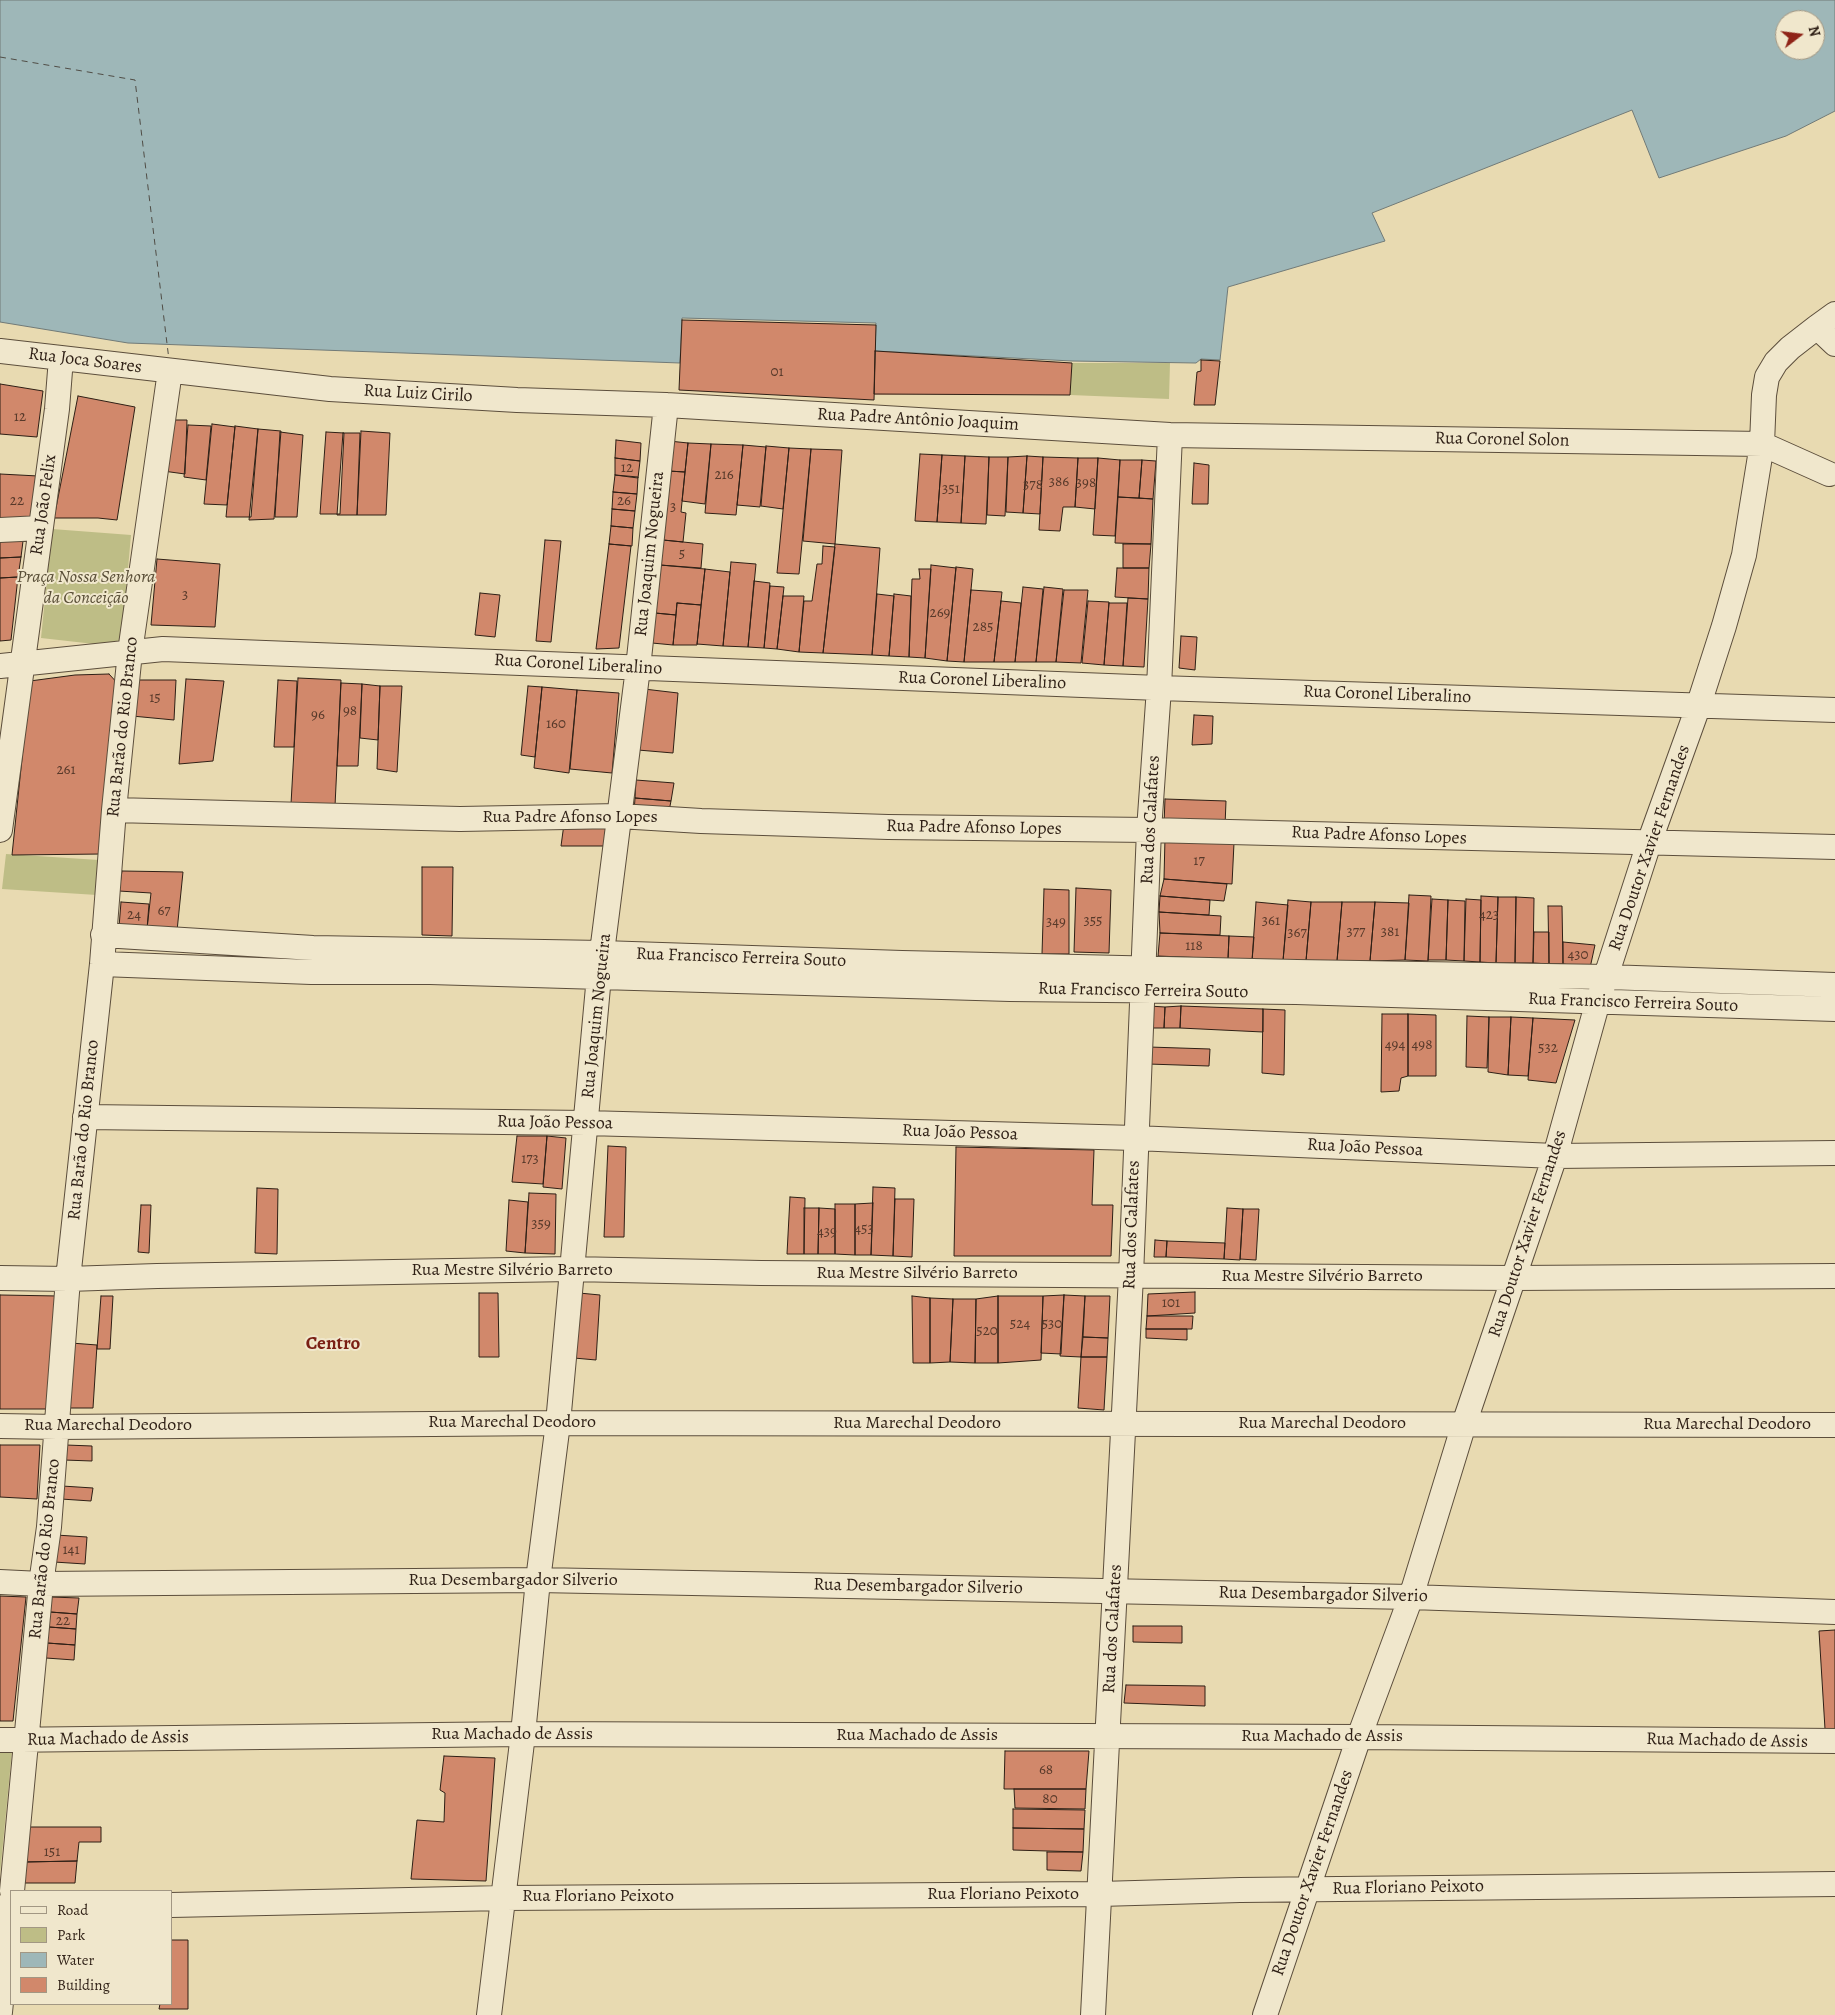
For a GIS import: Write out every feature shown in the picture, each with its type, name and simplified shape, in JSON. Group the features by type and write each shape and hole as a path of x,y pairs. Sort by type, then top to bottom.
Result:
{"street":[{"path":"1826,320 1835,344"},
{"name":"Rua Doutor Xavier Fernandes","path":"1265,2015 1359,1737 1411,1597 1464,1424 1555,1156 1598,1002 1649,844 1698,707 1744,554 1762,444 1764,395 1767,377 1776,362 1790,348 1826,320"},
{"name":"Rua Joca Soares","path":"0,351 170,371"},
{"name":"Rua João Felix","path":"0,830 11,665 41,528 61,358"},
{"name":"Rua Luiz Cirilo","path":"170,371 330,389 516,400 666,405"},
{"name":"Rua Barão do Rio Branco","path":"12,1890 41,1584 49,1527 68,1280 102,964 114,810 130,652 170,371"},
{"name":"Rua Padre Antônio Joaquim","path":"666,405 1170,435"},
{"name":"Rua Joaquim Nogueira","path":"489,2015 523,1734 538,1580 558,1423 599,976 638,668 666,405"},
{"name":"Rua Coronel Solon","path":"1170,435 1762,444 1829,474"},
{"name":"Rua dos Calafates","path":"1093,2015 1131,1276 1135,1138 1149,830 1159,688 1170,435"},
{"path":"0,530 41,528"},
{"name":"Rua Coronel Liberalino","path":"11,665 163,650 1159,688 1835,710"},
{"name":"Rua Padre Afonso Lopes","path":"114,810 460,818 619,816 701,821 878,826 1149,830 1649,844 1835,847"},
{"name":"Rua Francisco Ferreira Souto","path":"103,935 312,948 599,976 900,975 1144,967 1296,982 1432,985 1607,977 1835,985"},
{"path":"311,972 312,948"},
{"name":"Rua Francisco Ferreira Souto","path":"102,964 311,972 602,953 1142,992 1296,982"},
{"name":"Rua Francisco Ferreira Souto","path":"1432,985 1598,1002 1835,1009"},
{"name":"Rua João Pessoa","path":"85,1117 586,1123 1135,1138 1555,1156 1835,1153"},
{"name":"Rua Mestre Silvério Barreto","path":"0,1278 68,1280 167,1276 571,1269 761,1273 1131,1276 1514,1278 1835,1276"},
{"name":"Rua Marechal Deodoro","path":"0,1426 558,1423 1835,1425"},
{"name":"Rua Desembargador Silverio","path":"0,1582 41,1584 538,1580 1411,1597 1835,1612"},
{"name":"Rua Machado de Assis","path":"0,1740 523,1734 1359,1737 1835,1742"},
{"name":"Rua Floriano Peixoto","path":"172,1905 504,1898 1100,1894 1835,1884"},
{"name":"Rua Barão do Rio Branco","path":"0,2012 10,1912"}],"green space":[{"path":"1072,363 1170,363 1169,399 1070,395"},
{"name":"Praça Nossa Senhora da Conceição","path":"52,529 131,535 121,647 41,638"},
{"path":"6,854 99,860 97,895 2,889"},
{"path":"0,1751 12,1751 0,1874"}],"water":[{"path":"0,0 1835,0 1835,111 1786,136 1659,178 1632,110 1372,213 1385,241 1228,287 1220,360 1201,359 1196,363 1072,361 875,351 876,323 682,318 680,363 128,343 0,322"}],"building":[{"path":"682,320 876,325 874,400 679,390"},
{"path":"875,351 1072,363 1070,395 874,394"},
{"path":"1201,360 1220,361 1215,405 1194,405 1197,372 1201,371"},
{"path":"0,384 43,391 37,437 0,434"},
{"path":"78,396 135,407 117,520 54,518"},
{"path":"170,420 187,420 185,474 163,471"},
{"path":"212,424 235,427 227,505 204,504"},
{"path":"188,425 211,426 206,480 184,477"},
{"path":"235,426 258,429 251,517 226,517"},
{"path":"258,429 281,431 274,519 249,520"},
{"path":"361,431 390,433 386,515 357,515"},
{"path":"280,432 303,435 297,517 275,517"},
{"path":"326,432 344,433 340,514 320,514"},
{"path":"343,433 360,433 357,515 337,515"},
{"path":"616,440 641,443 640,461 615,458"},
{"path":"669,441 688,443 685,472 668,471"},
{"path":"688,443 711,444 705,504 682,501"},
{"path":"711,444 743,445 736,515 705,513"},
{"path":"743,445 766,447 760,507 737,505"},
{"path":"766,446 789,448 783,509 761,506"},
{"path":"789,448 811,449 799,574 777,573"},
{"path":"811,449 842,450 835,544 803,541"},
{"path":"920,454 942,455 937,522 915,521"},
{"path":"942,455 965,456 961,523 937,522"},
{"path":"965,456 989,457 986,524 961,523"},
{"path":"1027,456 1023,513 1006,512 1008,457"},
{"path":"1027,456 1043,457 1040,514 1023,513"},
{"path":"989,457 1008,457 1005,516 987,515"},
{"path":"1043,457 1078,458 1075,507 1063,507 1060,531 1039,530"},
{"path":"615,458 640,461 638,478 615,475"},
{"path":"1078,458 1098,458 1095,509 1075,507"},
{"path":"1098,458 1120,460 1115,536 1093,535"},
{"path":"1120,460 1142,460 1139,498 1118,497"},
{"path":"1142,460 1156,461 1153,499 1139,498"},
{"path":"1194,463 1209,465 1208,504 1192,504"},
{"path":"668,471 685,472 681,512 686,513 683,542 663,540"},
{"path":"0,474 38,476 32,527 0,525"},
{"path":"615,475 638,477 637,494 613,492"},
{"path":"613,492 637,494 635,511 612,509"},
{"path":"1118,497 1153,499 1151,544 1115,543"},
{"path":"612,509 635,511 633,528 611,526"},
{"path":"611,526 633,528 632,546 609,544"},
{"path":"0,533 24,533 21,557 0,558"},
{"path":"545,540 561,541 551,642 536,641"},
{"path":"663,540 703,544 701,568 660,565"},
{"path":"609,544 631,546 619,648 596,649"},
{"path":"835,544 880,548 872,655 823,653"},
{"path":"1123,544 1151,544 1149,568 1123,568"},
{"path":"823,546 835,547 823,653 799,652 804,601 812,601 817,564 822,564"},
{"path":"21,557 18,577 0,578 0,558"},
{"path":"157,559 220,564 215,627 151,625"},
{"path":"731,562 756,564 748,647 723,646"},
{"path":"660,565 705,569 701,605 677,603 676,615 655,613"},
{"path":"931,565 956,568 947,661 925,658"},
{"path":"956,567 973,569 964,662 947,661"},
{"path":"1117,568 1149,568 1148,599 1115,597"},
{"path":"705,569 730,572 723,646 697,644"},
{"path":"919,569 931,569 925,658 909,657 912,579 920,579"},
{"path":"18,577 11,640 0,641 0,578"},
{"path":"754,581 770,583 764,648 748,647"},
{"path":"770,586 784,587 777,649 764,648"},
{"path":"1023,587 1043,589 1036,662 1015,662"},
{"path":"1044,587 1063,589 1056,662 1036,662"},
{"path":"971,590 1002,592 994,662 964,662"},
{"path":"1064,590 1088,590 1081,663 1056,662"},
{"path":"480,593 500,595 495,637 475,635"},
{"path":"877,594 894,596 889,656 872,655"},
{"path":"894,594 911,596 909,657 889,656"},
{"path":"783,596 804,596 799,652 777,649"},
{"path":"1128,598 1148,599 1144,667 1123,666"},
{"path":"1001,601 1021,603 1015,662 994,662"},
{"path":"1088,601 1109,602 1104,665 1082,663"},
{"path":"677,603 701,605 697,645 673,645"},
{"path":"1109,603 1127,603 1123,666 1104,665"},
{"path":"655,613 676,615 673,645 652,643"},
{"path":"1181,636 1197,637 1195,670 1179,668"},
{"path":"109,674 120,686 102,854 12,855 30,681 75,675"},
{"path":"298,678 341,680 335,806 291,804"},
{"path":"186,679 224,681 213,761 179,764"},
{"path":"138,680 176,680 174,720 132,716"},
{"path":"278,680 297,681 294,747 274,747"},
{"path":"341,683 362,684 358,766 337,766"},
{"path":"362,684 380,686 378,740 360,738"},
{"path":"380,686 402,686 397,772 377,769"},
{"path":"528,686 542,687 535,757 521,755"},
{"path":"542,687 577,690 569,773 534,768"},
{"path":"644,689 678,693 673,753 638,750"},
{"path":"577,690 619,693 612,773 570,769"},
{"path":"1194,715 1213,716 1212,744 1192,745"},
{"path":"636,780 674,783 671,801 635,798"},
{"path":"635,798 671,801 668,816 634,813"},
{"path":"1165,799 1226,801 1225,826 1164,825"},
{"path":"564,824 606,825 604,846 561,846"},
{"path":"1165,838 1234,843 1232,884 1164,879"},
{"path":"422,867 453,867 452,936 422,935"},
{"path":"122,871 183,872 177,931 147,929 151,893 119,891"},
{"path":"1164,879 1227,884 1224,901 1160,896"},
{"path":"1076,888 1111,890 1109,953 1074,952"},
{"path":"1044,889 1069,890 1069,954 1042,954"},
{"path":"1409,895 1431,896 1428,961 1405,960"},
{"path":"1160,896 1210,900 1209,915 1159,912"},
{"path":"1481,896 1498,897 1496,963 1480,962"},
{"path":"1498,897 1516,897 1515,963 1496,963"},
{"path":"1516,897 1534,898 1533,963 1515,963"},
{"path":"1432,899 1448,900 1446,960 1428,960"},
{"path":"1466,899 1481,900 1480,962 1464,961"},
{"path":"1288,900 1311,902 1306,961 1283,961"},
{"path":"1448,900 1465,901 1464,961 1446,960"},
{"path":"121,902 149,904 147,929 119,927"},
{"path":"1256,902 1288,905 1283,961 1252,961"},
{"path":"1311,902 1342,902 1337,961 1306,961"},
{"path":"1342,902 1375,902 1370,961 1337,961"},
{"path":"1375,902 1409,903 1405,960 1370,961"},
{"path":"1548,906 1562,906 1563,964 1549,964"},
{"path":"1159,912 1221,916 1220,935 1160,933"},
{"path":"1534,932 1549,932 1549,964 1533,963"},
{"path":"1160,933 1229,936 1228,959 1158,956"},
{"path":"1229,936 1254,937 1252,961 1228,959"},
{"path":"1563,942 1595,945 1590,968 1563,964"},
{"path":"1149,1006 1165,1007 1164,1028 1148,1028"},
{"path":"1181,1006 1180,1028 1164,1028 1165,1007"},
{"path":"1181,1006 1263,1009 1263,1032 1180,1028"},
{"path":"1263,1009 1285,1010 1284,1075 1262,1073"},
{"path":"1382,1014 1408,1014 1408,1076 1401,1078 1399,1091 1381,1092"},
{"path":"1408,1014 1436,1015 1436,1076 1408,1076"},
{"path":"1467,1016 1489,1017 1487,1068 1466,1067"},
{"path":"1489,1017 1511,1017 1508,1075 1488,1072"},
{"path":"1511,1017 1533,1018 1528,1076 1508,1075"},
{"path":"1533,1018 1575,1020 1556,1083 1528,1080"},
{"path":"1149,1047 1210,1049 1209,1066 1148,1064"},
{"path":"517,1136 547,1136 543,1184 512,1182"},
{"path":"547,1136 566,1138 562,1189 543,1187"},
{"path":"608,1146 626,1147 624,1237 604,1237"},
{"path":"956,1147 1094,1150 1092,1205 1113,1205 1111,1256 954,1256"},
{"path":"873,1187 895,1188 893,1256 871,1255"},
{"path":"257,1188 278,1189 277,1254 255,1253"},
{"path":"529,1193 556,1194 555,1254 525,1253"},
{"path":"790,1197 805,1198 804,1254 787,1254"},
{"path":"895,1199 914,1199 912,1257 893,1256"},
{"path":"509,1200 528,1202 525,1253 506,1251"},
{"path":"873,1203 871,1255 855,1255 855,1204"},
{"path":"835,1204 855,1204 855,1255 835,1254"},
{"path":"141,1205 151,1205 149,1253 138,1252"},
{"path":"804,1208 819,1208 818,1254 804,1254"},
{"path":"819,1208 835,1209 835,1254 818,1254"},
{"path":"1227,1208 1243,1209 1240,1260 1224,1259"},
{"path":"1243,1209 1259,1209 1256,1260 1240,1259"},
{"path":"1155,1240 1167,1241 1166,1257 1154,1257"},
{"path":"1167,1241 1225,1243 1224,1259 1166,1257"},
{"path":"1195,1292 1195,1313 1147,1316 1148,1294"},
{"path":"479,1293 498,1293 499,1357 479,1357"},
{"path":"579,1293 600,1295 596,1360 574,1358"},
{"path":"0,1295 58,1296 47,1409 0,1409"},
{"path":"1064,1295 1085,1296 1081,1357 1060,1356"},
{"path":"1064,1295 1061,1354 1041,1353 1043,1296"},
{"path":"101,1296 113,1296 110,1349 97,1349"},
{"path":"912,1296 930,1298 930,1363 913,1363"},
{"path":"998,1296 1043,1296 1041,1360 998,1363"},
{"path":"998,1296 998,1363 975,1363 976,1299"},
{"path":"1085,1296 1110,1296 1108,1338 1083,1337"},
{"path":"930,1298 953,1299 950,1362 930,1363"},
{"path":"953,1299 976,1299 975,1363 950,1362"},
{"path":"1147,1316 1193,1316 1192,1329 1146,1329"},
{"path":"1146,1329 1187,1329 1187,1340 1146,1338"},
{"path":"1083,1337 1108,1338 1107,1357 1081,1357"},
{"path":"71,1343 97,1345 93,1408 66,1408"},
{"path":"1081,1357 1107,1357 1104,1410 1078,1408"},
{"path":"0,1445 40,1445 37,1499 0,1497"},
{"path":"66,1445 92,1446 92,1461 64,1460"},
{"path":"62,1486 93,1488 91,1501 61,1499"},
{"path":"56,1535 87,1537 85,1564 54,1562"},
{"path":"0,1596 26,1597 13,1721 0,1721"},
{"path":"51,1597 79,1598 77,1614 50,1612"},
{"path":"50,1612 77,1614 76,1629 49,1627"},
{"path":"1133,1626 1182,1626 1182,1643 1133,1642"},
{"path":"49,1627 76,1629 75,1645 47,1643"},
{"path":"1835,1630 1835,1729 1825,1729 1819,1631"},
{"path":"47,1643 75,1645 74,1660 46,1658"},
{"path":"1126,1685 1205,1686 1205,1706 1124,1703"},
{"path":"1005,1751 1089,1751 1086,1789 1004,1789"},
{"path":"444,1756 495,1758 486,1881 411,1879 417,1820 444,1822 445,1793 440,1790"},
{"path":"1014,1789 1086,1789 1085,1809 1015,1808"},
{"path":"1013,1809 1085,1810 1084,1829 1013,1828"},
{"path":"28,1827 101,1827 101,1842 79,1842 77,1861 24,1862"},
{"path":"1013,1828 1084,1829 1083,1852 1013,1850"},
{"path":"1047,1852 1083,1852 1081,1871 1047,1870"},
{"path":"77,1861 75,1883 22,1883 24,1862"},
{"path":"172,1940 188,1940 188,2009 159,2009 160,2005 172,2005"}],"ferry route":[{"path":"0,57 135,80 169,360"}],"district":[{"name":"Centro","path":"333,1344"}]}
